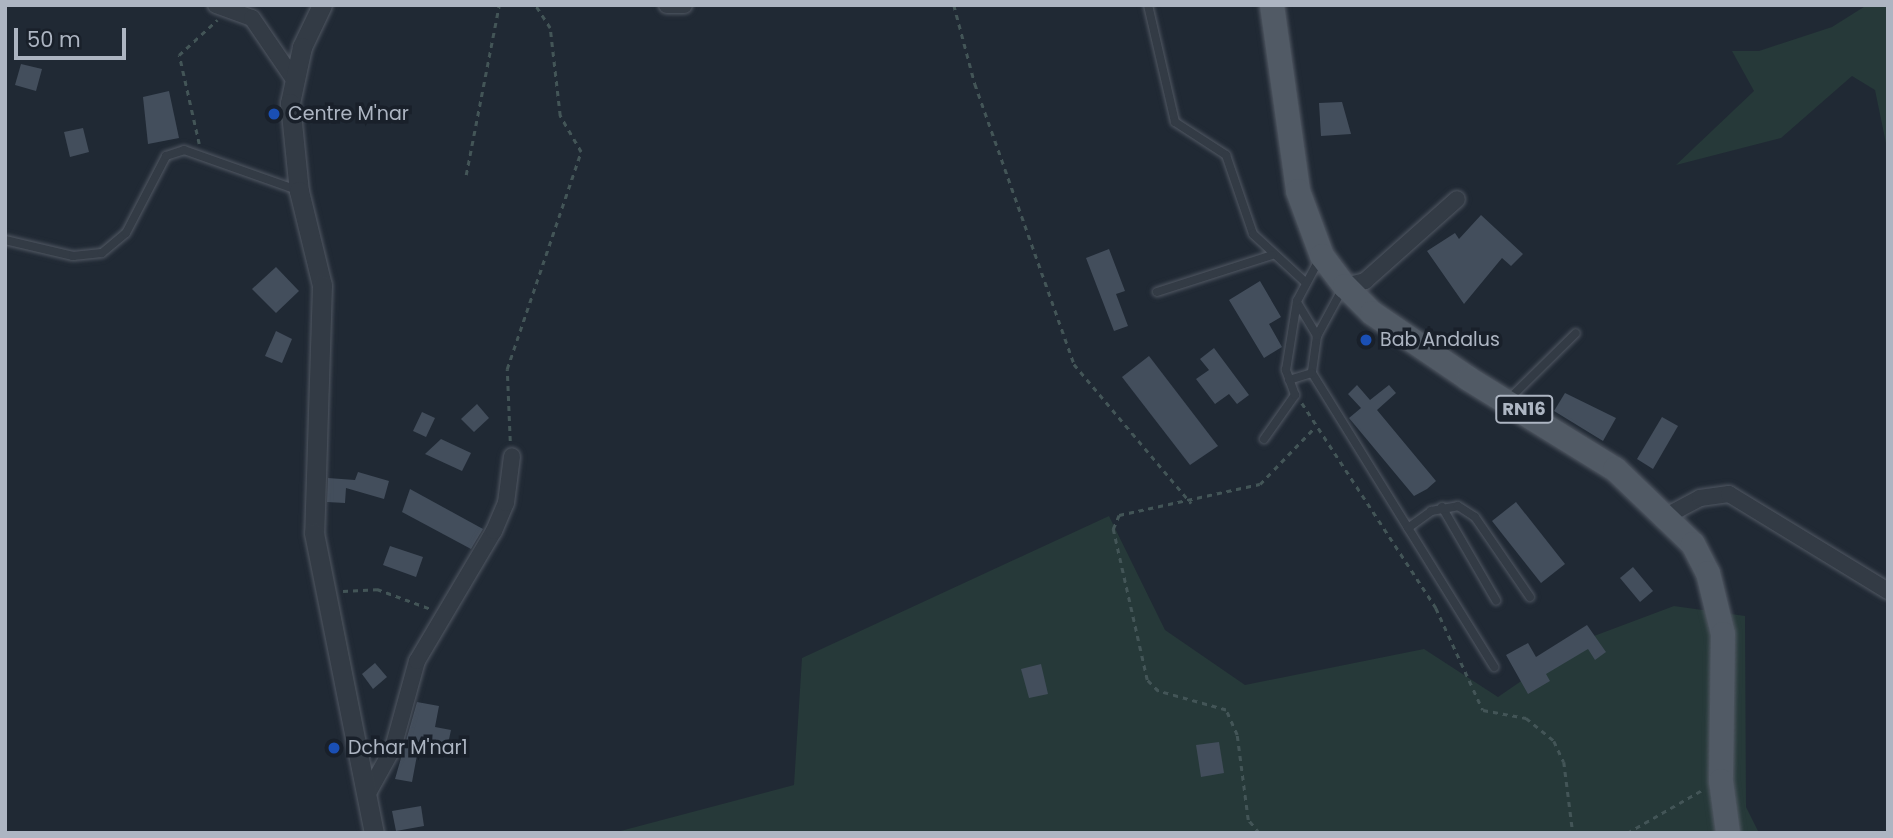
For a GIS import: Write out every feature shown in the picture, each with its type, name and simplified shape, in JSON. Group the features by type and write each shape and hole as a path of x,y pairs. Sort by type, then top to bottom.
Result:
{"main road":[{"name":"RN16","path":"1272,5 1298,191 1322,256 1345,286 1372,313 1615,469 1668,515 1693,544 1716,598 1724,661 1721,781 1728,833"}],"street":[{"path":"323,5 293,78 299,191 322,285 312,487 323,595 368,793 374,833"},
{"path":"667,5 684,5"},
{"path":"220,9 252,18 267,49 293,78"},
{"path":"1345,286 1377,272 1457,199"},
{"path":"368,793 393,748 417,661 494,531 506,503 512,456"},
{"path":"1668,515 1700,498 1729,494 1888,591"}],"lane":[{"path":"1148,5 1175,122 1226,155 1252,234 1272,255 1304,281"},
{"path":"5,240 73,256 102,253 126,233 166,156 201,152 299,191"},
{"path":"1157,292 1272,255"},
{"path":"1264,439 1295,395 1289,380 1297,301 1304,281 1322,256"},
{"path":"1345,286 1317,336 1312,373 1494,667"},
{"path":"1297,301 1317,336"},
{"path":"1508,400 1576,333"},
{"path":"1289,380 1312,373"},
{"path":"1408,528 1442,507 1458,506 1475,517 1530,597"},
{"path":"1442,507 1496,600"}],"path":[{"path":"466,175 499,5"},
{"path":"512,456 507,369 581,152 560,116 550,28 535,5"},
{"path":"954,5 975,84 1074,364 1191,503"},
{"path":"201,152 179,55 220,9"},
{"path":"1295,395 1436,608 1483,710 1526,718 1554,741 1564,762 1573,833"},
{"path":"1259,833 1248,820 1237,735 1226,710 1158,691 1147,680 1112,529 1119,515 1191,503 1260,484 1315,426"},
{"path":"323,595 377,589 443,613"},
{"path":"1626,833 1721,781"}],"shaded area":[{"path":"1867,5 1888,5 1888,153 1875,90 1852,76 1781,138 1676,165 1754,91 1732,51 1759,51 1832,27"},
{"path":"1109,516 1165,630 1245,685 1424,649 1498,697 1578,642 1674,606 1745,616 1746,807 1759,833 613,833 794,785 802,658"}],"building":[{"path":"21,64 42,69 36,91 15,85"},
{"path":"169,91 179,138 148,144 143,97"},
{"path":"1342,102 1351,134 1321,136 1319,103"},
{"path":"83,128 89,152 70,157 64,132"},
{"path":"1481,215 1523,254 1511,266 1502,258 1464,304 1427,251 1455,233 1459,239"},
{"path":"1109,249 1125,291 1116,294 1128,326 1114,331 1086,258"},
{"path":"276,267 299,291 276,313 252,289"},
{"path":"1260,281 1281,317 1269,324 1282,347 1264,358 1229,300"},
{"path":"276,331 292,339 282,363 265,356"},
{"path":"1214,348 1249,395 1237,404 1229,394 1215,404 1196,379 1209,370 1200,359"},
{"path":"1149,356 1218,446 1190,465 1122,377"},
{"path":"1357,385 1370,400 1389,385 1396,393 1377,410 1436,481 1427,489 1414,496 1349,418 1361,408 1348,394"},
{"path":"1565,393 1616,418 1603,441 1554,411"},
{"path":"477,404 489,418 474,432 461,419"},
{"path":"422,412 435,418 426,437 413,431"},
{"path":"1662,417 1678,426 1653,469 1637,459"},
{"path":"441,439 471,453 462,471 425,454"},
{"path":"358,472 389,481 384,499 346,488 345,503 327,502 328,478 355,480"},
{"path":"410,489 483,529 471,549 402,512"},
{"path":"1516,502 1565,564 1541,583 1492,521"},
{"path":"390,546 423,557 416,577 383,565"},
{"path":"1633,567 1653,591 1640,602 1620,578"},
{"path":"1587,625 1606,652 1595,660 1588,649 1546,674 1550,681 1528,694 1506,655 1528,643 1536,657"},
{"path":"375,663 387,677 373,689 362,674"},
{"path":"1041,664 1048,694 1029,698 1021,669"},
{"path":"417,702 439,706 435,727 451,730 448,744 420,739 412,782 395,779"},
{"path":"1219,742 1224,773 1201,777 1196,745"},
{"path":"421,806 424,826 396,831 392,811"}],"place":[{"name":"Centre M'nar","path":"274,114"},
{"name":"Bab Andalus","path":"1366,340"},
{"name":"Dchar M'nar1","path":"334,748"}]}
